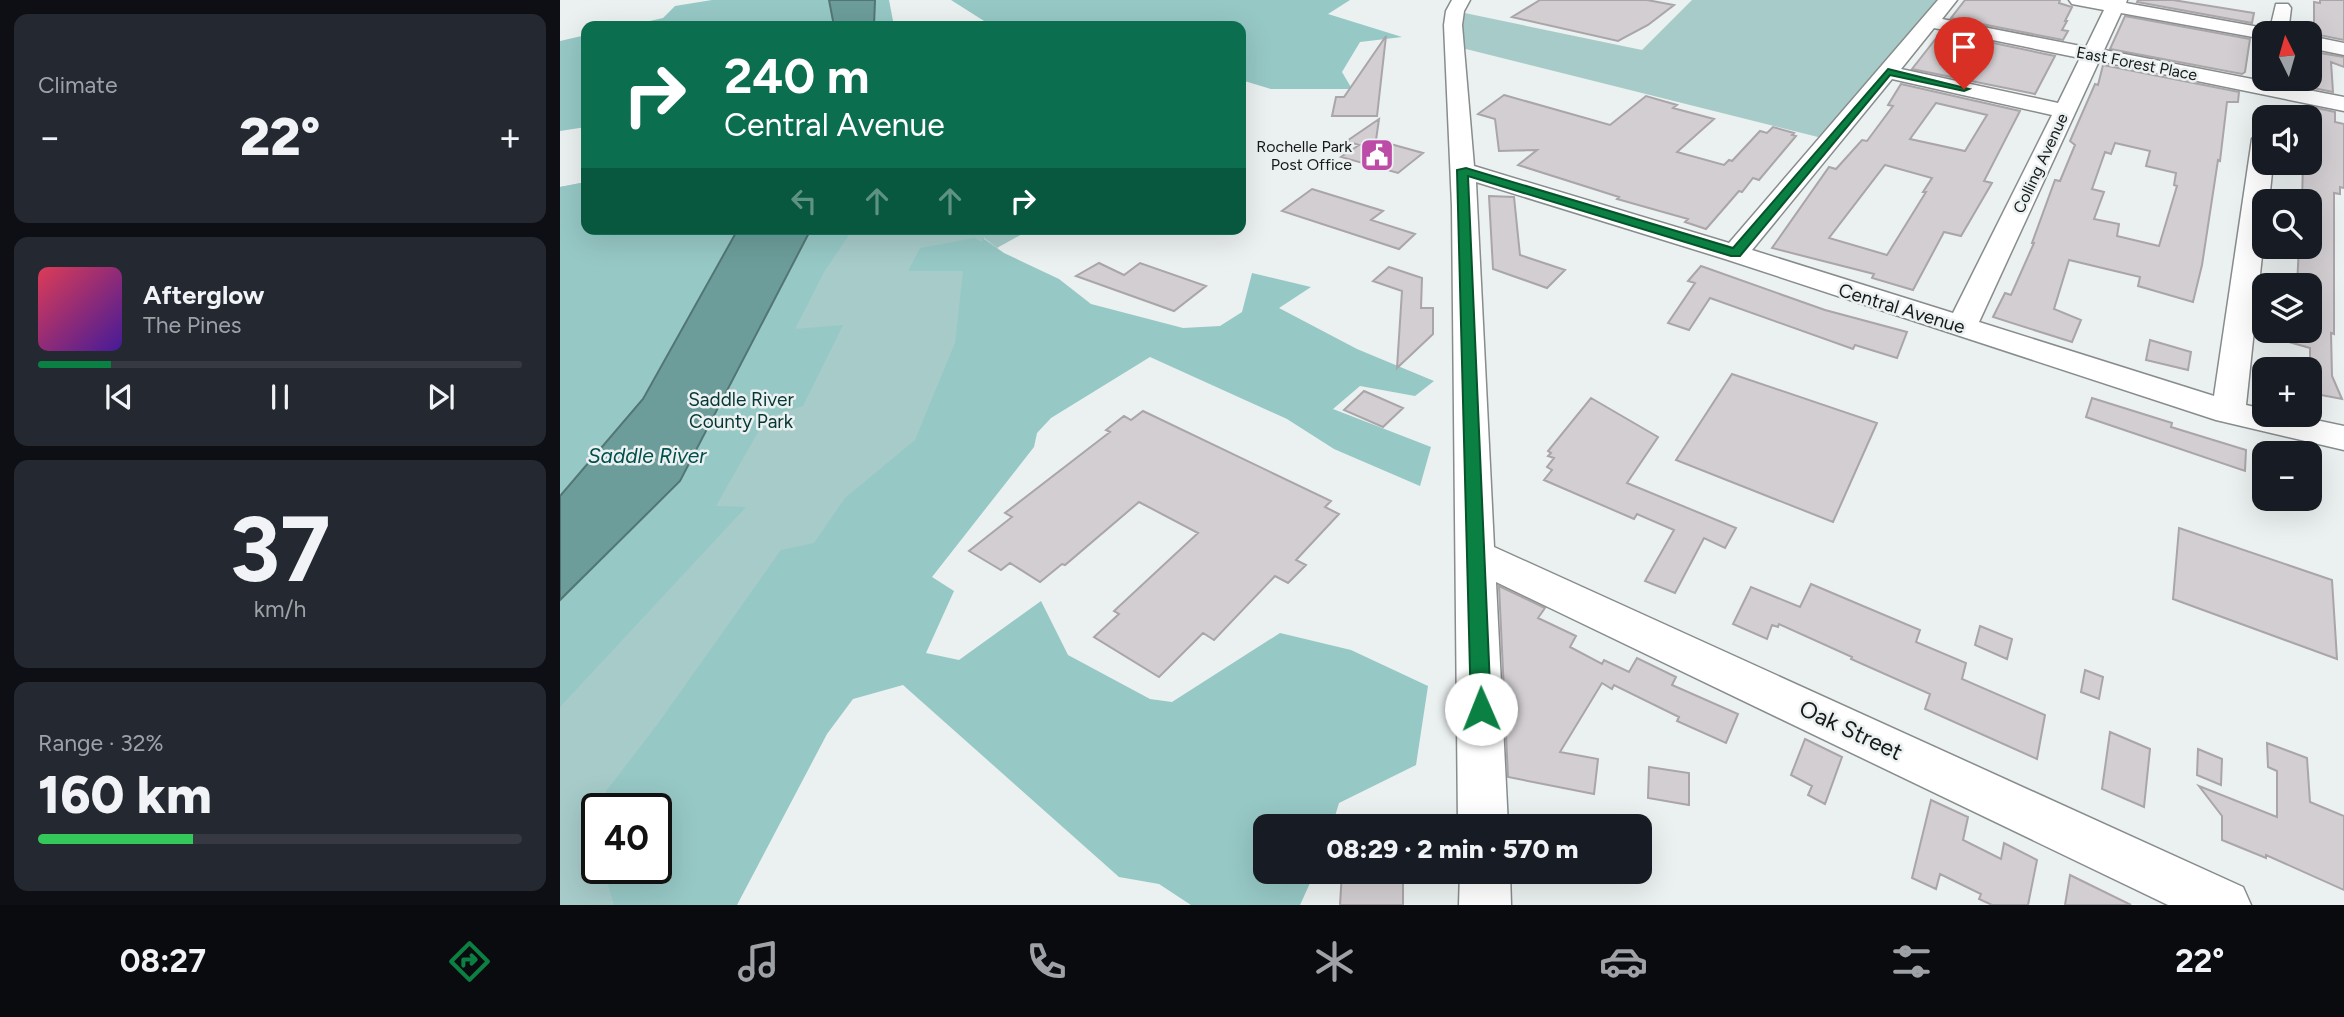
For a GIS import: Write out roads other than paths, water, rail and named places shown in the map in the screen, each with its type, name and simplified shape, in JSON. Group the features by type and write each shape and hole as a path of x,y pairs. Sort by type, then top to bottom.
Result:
{"street":[{"path":"1461,0 1455,11 1453,25 1462,170 1477,556 1483,814"},
{"path":"1735,253 1948,0"},
{"path":"2078,0 2116,3 2252,31"},
{"name":"Colling Avenue","path":"1962,326 2116,3"},
{"path":"2280,21 2282,8"},
{"name":"East Forest Place","path":"1930,22 2092,54 2252,81"},
{"path":"2322,44 2344,49"},
{"path":"1888,72 2065,111"},
{"name":"East Forest Place","path":"2297,91 2344,104"},
{"name":"Central Avenue","path":"1462,170 1735,253 2228,412 2344,438"},
{"path":"2228,412 2259,175"},
{"name":"Oak Street","path":"1477,556 2225,905"},
{"path":"1485,884 1485,905"}],"water":[{"path":"829,0 875,0 874,21 833,21"},
{"name":"Saddle River","path":"735,235 808,235 680,481 560,600 560,496 643,399"}],"place":[{"name":"Rochelle Park Post Office","path":"1377,155"}],"park label":[{"name":"Saddle River County Park","path":"741,410"}]}
